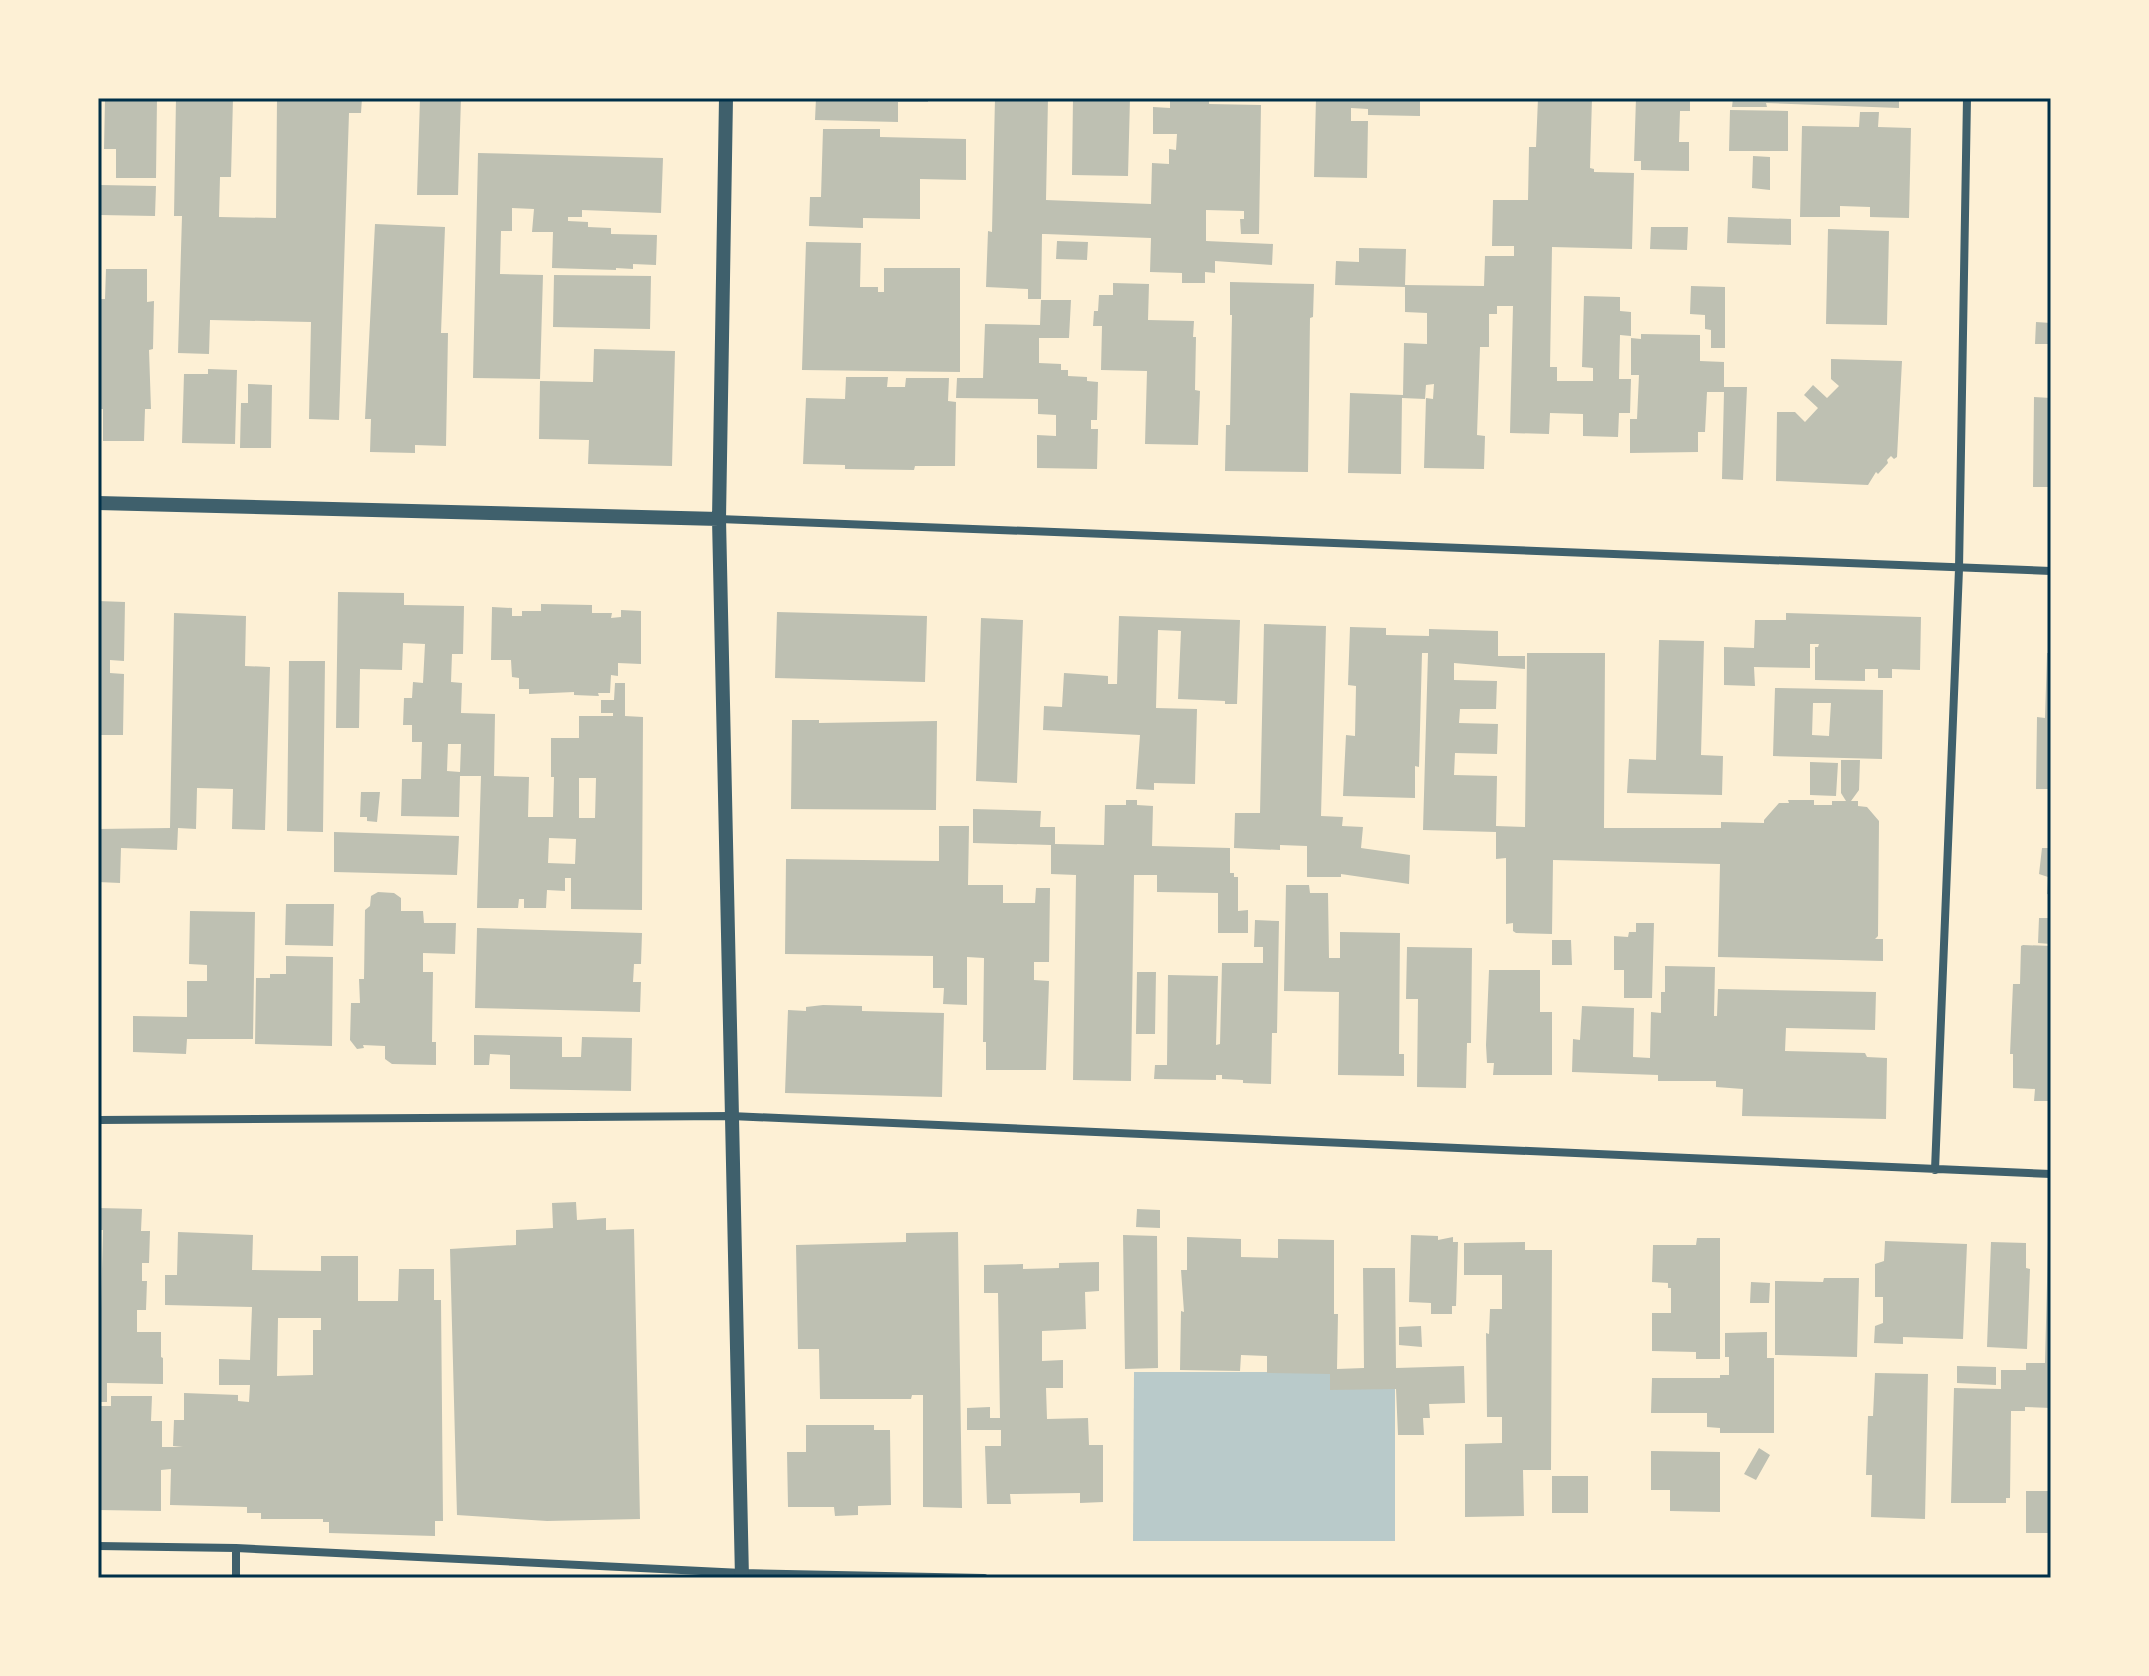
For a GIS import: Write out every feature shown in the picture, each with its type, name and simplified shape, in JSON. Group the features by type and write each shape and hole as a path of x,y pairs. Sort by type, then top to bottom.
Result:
{"street":[{"path":"726,98 719,519 742,1576"},
{"path":"1935,1170 1959,569 1967,98"},
{"path":"98,503 719,519 2051,571"},
{"path":"98,1120 731,1116 2051,1174"},
{"path":"98,1546 236,1548 742,1576 984,1578"},
{"path":"236,1548 236,1578"}],"shaded area":[{"path":"1134,1372 1395,1372 1395,1541 1133,1541"}],"building":[{"path":"129,98 157,98 156,178 116,178 116,149 104,149 105,100 129,101"},
{"path":"176,98 233,98 231,177 220,177 219,217 276,218 277,98 362,98 361,113 349,113 339,420 309,419 311,322 210,320 209,354 178,353 182,216 174,216"},
{"path":"420,98 461,98 458,195 417,195"},
{"path":"816,98 928,98 928,102 898,102 898,122 815,120"},
{"path":"995,98 1048,98 1046,200 1151,204 1152,163 1169,164 1169,149 1176,150 1177,134 1153,134 1153,107 1170,108 1170,98 1209,98 1209,104 1261,105 1259,234 1241,234 1240,219 1244,219 1244,211 1206,210 1206,241 1273,244 1272,265 1215,261 1215,273 1205,272 1205,283 1182,283 1182,273 1150,272 1151,238 1042,234 1041,299 1028,299 1028,289 986,287 988,231 992,232"},
{"path":"1073,98 1130,98 1128,176 1072,175"},
{"path":"1316,98 1420,98 1420,116 1368,115 1368,109 1351,108 1351,121 1368,121 1367,178 1314,177"},
{"path":"1438,98 1471,98 1471,101 1438,101"},
{"path":"1538,98 1592,98 1590,168 1594,172 1634,173 1632,249 1552,247 1550,367 1557,367 1557,381 1593,381 1593,368 1582,367 1584,296 1620,297 1620,311 1631,312 1631,336 1620,335 1619,379 1631,379 1630,413 1619,413 1618,437 1583,436 1583,414 1550,413 1549,434 1510,433 1513,306 1497,306 1497,314 1489,314 1489,347 1480,347 1477,435 1485,436 1484,469 1424,468 1426,398 1433,399 1434,384 1426,385 1425,399 1402,398 1401,474 1348,473 1350,393 1403,395 1404,343 1427,344 1427,313 1405,312 1405,287 1335,285 1336,261 1359,262 1359,248 1406,249 1405,285 1484,286 1485,256 1514,256 1514,246 1492,246 1493,200 1528,200 1529,147 1536,147"},
{"path":"1636,98 1690,98 1690,111 1680,111 1679,142 1689,142 1689,171 1641,170 1641,161 1634,161"},
{"path":"1733,98 1899,98 1899,108 1766,103 1767,107 1732,107"},
{"path":"1730,110 1788,111 1788,151 1729,151"},
{"path":"1860,112 1879,112 1878,127 1911,128 1909,218 1870,217 1870,207 1840,206 1840,217 1800,217 1802,126 1859,127"},
{"path":"823,129 880,129 880,137 966,139 966,180 920,179 920,219 863,218 863,228 809,226 810,197 821,197"},
{"path":"478,153 663,158 661,213 582,210 582,217 568,217 568,221 588,222 588,227 611,228 611,234 657,235 656,265 633,264 633,269 616,270 552,268 553,232 532,232 534,209 512,208 512,231 501,231 500,274 543,275 540,379 473,378"},
{"path":"1753,156 1770,157 1770,190 1752,188"},
{"path":"100,185 156,186 155,216 100,215"},
{"path":"1728,217 1791,219 1791,245 1727,243"},
{"path":"375,224 445,227 441,333 448,333 446,446 415,445 415,453 370,452 371,419 365,419"},
{"path":"1651,227 1688,227 1687,250 1650,249"},
{"path":"1828,229 1889,231 1887,325 1826,324"},
{"path":"1057,241 1088,242 1087,260 1056,259"},
{"path":"806,242 861,243 860,287 878,287 878,292 884,292 884,268 960,268 960,372 802,370"},
{"path":"106,269 147,269 147,302 154,301 153,349 149,350 151,409 145,409 144,441 103,441 103,409 99,409 98,394 101,349 98,349 98,314 101,299 105,299"},
{"path":"554,275 651,276 650,329 553,327"},
{"path":"1230,282 1314,284 1313,317 1310,318 1308,472 1225,471 1226,425 1230,425"},
{"path":"1113,283 1149,284 1148,320 1194,321 1195,390 1200,391 1198,445 1145,444 1147,371 1101,370 1102,326 1093,326 1094,311 1098,311 1099,295 1113,295"},
{"path":"1691,286 1725,287 1725,348 1711,348 1711,330 1705,329 1705,315 1690,314"},
{"path":"1041,300 1071,300 1069,338 1039,338 1039,363 1061,364 1061,370 1068,370 1068,376 1087,377 1087,381 1098,382 1097,420 1091,420 1091,429 1098,429 1097,469 1037,468 1037,435 1056,436 1056,415 1038,414 1038,399 956,398 957,378 983,378 985,324 1040,325"},
{"path":"2036,322 2051,323 2051,344 2035,344"},
{"path":"1641,334 1700,335 1700,361 1724,362 1724,387 1747,387 1743,480 1722,479 1724,392 1707,392 1705,432 1698,432 1698,452 1630,453 1630,419 1637,419 1639,375 1631,375 1631,338 1641,339"},
{"path":"594,349 675,351 672,466 588,464 589,440 539,439 540,381 593,382"},
{"path":"1831,359 1902,361 1897,457 1894,459 1891,456 1868,485 1776,481 1777,412 1795,412 1805,422 1818,408 1804,395 1813,385 1827,398 1839,386 1831,379"},
{"path":"208,369 237,370 235,444 182,443 184,374 208,374"},
{"path":"846,377 888,377 887,387 905,387 906,378 949,378 948,401 956,402 955,466 915,466 914,470 845,469 845,465 803,464 806,398 845,399"},
{"path":"248,384 272,385 271,448 240,448 241,403 248,403"},
{"path":"2034,397 2051,398 2051,487 2033,487"},
{"path":"338,592 404,593 404,605 464,606 463,654 452,654 451,682 462,683 461,713 495,714 494,776 529,777 528,817 553,817 551,738 579,738 579,716 613,716 613,713 601,713 601,700 614,700 615,683 625,683 625,716 643,717 642,910 571,909 571,878 565,878 565,891 547,890 546,908 524,908 524,899 519,899 518,908 477,908 481,776 460,776 459,817 401,816 402,779 421,779 422,742 412,742 412,725 403,725 404,698 412,698 413,682 423,683 425,644 403,643 402,670 360,669 359,728 336,728","holes":["448,744 461,744 460,772 447,771","579,778 596,778 595,818 579,818","549,838 576,839 575,864 548,863"]},
{"path":"98,601 125,602 124,661 110,660 110,673 124,674 123,735 98,735"},
{"path":"541,604 592,605 592,613 612,613 611,618 621,617 621,610 641,611 641,664 618,663 618,676 611,675 610,693 598,693 599,696 574,695 574,692 529,694 529,689 519,689 519,678 512,677 511,660 491,660 492,607 512,608 512,616 522,616 522,611 541,611"},
{"path":"777,612 927,616 925,682 775,678"},
{"path":"174,613 246,616 245,666 270,667 265,830 232,829 233,789 197,788 196,829 178,828 177,850 121,848 120,883 98,882 98,829 170,828"},
{"path":"1786,613 1921,617 1920,670 1892,669 1892,678 1878,678 1878,669 1865,669 1865,681 1815,680 1815,647 1819,644 1810,644 1810,668 1754,667 1755,686 1724,685 1724,647 1754,648 1755,620 1786,620"},
{"path":"1119,616 1240,620 1237,704 1178,699 1181,631 1158,630 1156,708 1197,709 1195,784 1154,783 1154,790 1136,789 1140,735 1043,730 1044,706 1062,707 1064,673 1108,676 1108,684 1117,684"},
{"path":"981,618 1023,620 1017,783 976,781"},
{"path":"1264,624 1326,626 1321,816 1343,817 1342,826 1363,827 1361,848 1410,855 1409,884 1341,874 1341,877 1307,877 1307,846 1280,845 1280,850 1234,848 1235,813 1260,813"},
{"path":"1350,627 1386,628 1386,635 1429,636 1429,629 1498,631 1498,656 1525,656 1525,669 1454,663 1454,680 1497,681 1496,709 1460,709 1459,723 1498,724 1497,754 1455,753 1454,775 1497,776 1496,826 1525,827 1527,653 1605,653 1604,828 1721,828 1721,822 1764,823 1779,803 1789,803 1788,800 1814,800 1814,805 1832,805 1832,801 1846,801 1841,793 1841,760 1860,760 1859,790 1851,801 1858,801 1858,806 1867,807 1879,821 1878,936 1875,939 1883,939 1883,961 1718,957 1720,864 1553,860 1552,934 1516,933 1513,923 1506,924 1506,858 1496,859 1496,832 1423,830 1428,653 1422,653 1419,767 1415,766 1415,798 1343,796 1346,735 1355,736 1356,686 1348,685"},
{"path":"1659,640 1704,641 1701,755 1723,756 1722,795 1627,793 1629,759 1656,760"},
{"path":"2047,653 2051,653 2051,789 2036,789 2037,717 2045,718"},
{"path":"289,661 325,661 323,832 287,831"},
{"path":"1775,688 1883,690 1882,759 1773,756","holes":["1813,703 1831,703 1829,736 1812,735"]},
{"path":"792,720 819,720 819,723 937,721 936,810 791,809"},
{"path":"1810,762 1838,763 1836,796 1810,795"},
{"path":"361,792 380,792 377,822 360,817"},
{"path":"1126,800 1137,800 1137,805 1153,806 1152,846 1230,848 1230,873 1238,877 1238,911 1248,910 1248,933 1218,933 1218,893 1157,892 1157,875 1134,875 1131,1081 1073,1080 1076,875 1051,874 1051,845 973,843 973,809 1041,811 1040,827 1055,827 1055,844 1104,845 1105,805 1126,805"},
{"path":"939,826 969,826 968,885 1003,885 1003,903 1035,903 1036,888 1050,888 1049,962 1034,962 1034,980 1049,981 1046,1070 986,1070 986,1042 983,1042 984,958 967,957 967,1005 943,1004 944,988 933,988 933,956 785,954 786,859 939,861"},
{"path":"334,832 459,836 457,875 334,872"},
{"path":"2042,848 2051,848 2051,895 2047,894 2048,877 2039,874"},
{"path":"1286,885 1309,885 1310,893 1328,893 1329,958 1340,958 1340,932 1400,933 1399,1054 1404,1054 1404,1076 1338,1075 1339,992 1284,991"},
{"path":"378,892 394,893 401,898 401,911 423,911 424,923 456,923 455,954 423,953 423,972 433,972 432,1042 436,1042 436,1065 392,1064 385,1059 385,1046 363,1045 364,1048 357,1049 350,1040 351,1003 360,1003 359,979 364,979 365,910 370,906 371,896"},
{"path":"286,904 334,904 333,946 285,945"},
{"path":"190,911 255,912 253,1039 187,1039 186,1054 133,1052 133,1016 187,1017 187,981 207,981 207,965 189,964"},
{"path":"2039,918 2051,918 2051,944 2038,943"},
{"path":"1255,920 1279,921 1277,1033 1272,1033 1271,1084 1243,1083 1243,1080 1222,1079 1222,1075 1216,1075 1216,1080 1154,1079 1155,1065 1167,1065 1168,975 1218,976 1216,1045 1220,1044 1222,963 1263,963 1263,947 1254,947"},
{"path":"1636,923 1654,923 1652,998 1624,998 1624,970 1614,970 1614,936 1628,937 1629,932 1636,932"},
{"path":"477,928 642,933 641,964 634,964 633,982 641,982 640,1012 475,1008"},
{"path":"1552,940 1571,940 1572,965 1552,965"},
{"path":"2023,945 2051,946 2051,1101 2034,1101 2035,1089 2013,1088 2013,1054 2010,1054 2013,984 2020,984"},
{"path":"1407,947 1472,948 1471,1043 1467,1043 1466,1088 1417,1087 1418,999 1406,999"},
{"path":"286,956 333,957 332,1046 255,1044 256,978 286,974"},
{"path":"1665,966 1715,967 1714,1016 1717,1016 1718,989 1876,992 1875,1030 1786,1028 1785,1051 1865,1053 1867,1057 1887,1058 1886,1119 1742,1116 1743,1089 1716,1087 1716,1081 1658,1081 1658,1075 1572,1072 1573,1039 1580,1040 1582,1006 1634,1008 1633,1057 1650,1058 1651,1012 1661,1013"},
{"path":"1489,970 1540,970 1540,1012 1552,1012 1552,1075 1493,1075 1494,1063 1487,1063 1486,1045"},
{"path":"1137,972 1156,972 1155,1034 1136,1034"},
{"path":"862,1006 862,1011 944,1013 942,1097 785,1093 788,1010 806,1011 806,1007"},
{"path":"474,1035 562,1037 562,1057 581,1057 582,1037 632,1038 631,1091 510,1089 510,1055 490,1054 489,1065 474,1065"},
{"path":"576,1202 577,1220 606,1218 606,1230 634,1229 640,1519 547,1521 457,1515 450,1249 516,1245 516,1230 553,1228 552,1203"},
{"path":"98,1208 142,1209 141,1231 150,1231 149,1263 142,1263 142,1281 147,1281 146,1310 137,1310 137,1332 161,1332 163,1358 163,1384 107,1383 107,1402 98,1402 98,1309 101,1309 103,1230 98,1230"},
{"path":"1137,1209 1160,1210 1160,1228 1136,1227"},
{"path":"178,1232 253,1235 252,1270 321,1271 321,1256 358,1256 358,1301 398,1301 399,1269 434,1269 434,1300 441,1300 443,1521 435,1521 435,1536 329,1533 329,1522 323,1522 323,1519 261,1519 261,1513 247,1513 247,1507 170,1505 171,1469 161,1470 161,1511 98,1510 98,1406 111,1406 111,1396 152,1396 151,1421 162,1421 162,1447 183,1447 173,1446 174,1420 184,1420 184,1393 238,1395 238,1401 249,1402 250,1385 219,1385 219,1359 250,1360 252,1307 165,1305 165,1275 177,1275","holes":["278,1318 321,1318 321,1330 313,1330 313,1375 277,1376"]},
{"path":"958,1232 962,1508 923,1507 923,1395 912,1395 911,1399 820,1399 819,1349 798,1349 796,1245 906,1242 906,1233"},
{"path":"1123,1235 1157,1236 1158,1368 1125,1369"},
{"path":"1411,1235 1438,1236 1438,1240 1453,1237 1453,1242 1458,1242 1456,1306 1452,1306 1452,1314 1431,1314 1431,1303 1409,1302"},
{"path":"1187,1237 1241,1239 1241,1257 1278,1258 1278,1239 1334,1240 1337,1369 1364,1368 1363,1268 1395,1268 1396,1368 1464,1366 1465,1403 1429,1404 1430,1418 1423,1418 1424,1435 1398,1435 1396,1389 1330,1390 1330,1374 1267,1373 1267,1356 1241,1355 1240,1371 1180,1370 1181,1311 1184,1312 1181,1270 1187,1270"},
{"path":"1697,1238 1720,1238 1720,1359 1696,1359 1696,1352 1652,1351 1652,1313 1671,1313 1671,1288 1668,1288 1668,1283 1652,1282 1653,1245 1696,1245"},
{"path":"1885,1241 1967,1244 1963,1339 1903,1337 1903,1344 1874,1343 1875,1326 1883,1323 1883,1297 1875,1297 1875,1264 1884,1261"},
{"path":"1525,1242 1525,1250 1552,1250 1551,1470 1523,1470 1524,1516 1465,1517 1465,1444 1502,1443 1502,1417 1487,1417 1486,1333 1489,1334 1490,1309 1502,1309 1502,1275 1464,1275 1464,1243"},
{"path":"1991,1242 2026,1243 2026,1268 2030,1269 2027,1349 1987,1347"},
{"path":"2048,1242 2051,1242 2051,1408 2025,1407 2025,1411 2011,1411 2010,1498 2006,1498 2006,1503 1951,1503 1954,1388 2001,1389 2001,1370 2026,1370 2026,1363 2045,1363"},
{"path":"1099,1262 1099,1291 1085,1292 1086,1329 1042,1331 1042,1361 1063,1360 1063,1388 1046,1388 1047,1419 1088,1418 1089,1445 1103,1445 1103,1502 1080,1503 1080,1493 1010,1494 1011,1504 987,1504 985,1446 1001,1446 1001,1430 967,1430 967,1408 990,1407 990,1418 1000,1418 998,1293 984,1293 984,1265 1023,1264 1023,1269 1059,1268 1059,1263"},
{"path":"1824,1278 1859,1278 1857,1357 1775,1355 1775,1281 1823,1282"},
{"path":"1751,1282 1770,1283 1769,1303 1750,1303"},
{"path":"1421,1326 1422,1347 1399,1345 1399,1327"},
{"path":"1767,1332 1767,1358 1774,1358 1774,1433 1720,1433 1720,1428 1707,1427 1707,1413 1651,1413 1652,1378 1720,1378 1720,1375 1729,1375 1725,1333"},
{"path":"1957,1366 1996,1367 1996,1385 1957,1383"},
{"path":"1875,1373 1928,1374 1925,1519 1871,1517 1872,1475 1866,1475 1868,1416 1873,1416"},
{"path":"806,1425 874,1425 874,1430 890,1430 891,1505 858,1506 858,1515 835,1516 834,1507 788,1507 787,1452 806,1452"},
{"path":"1759,1448 1770,1455 1756,1480 1744,1474"},
{"path":"1651,1451 1720,1452 1720,1512 1670,1511 1670,1490 1651,1490"},
{"path":"1552,1476 1588,1476 1588,1513 1552,1513"},
{"path":"2026,1491 2051,1491 2051,1533 2026,1533"}]}
